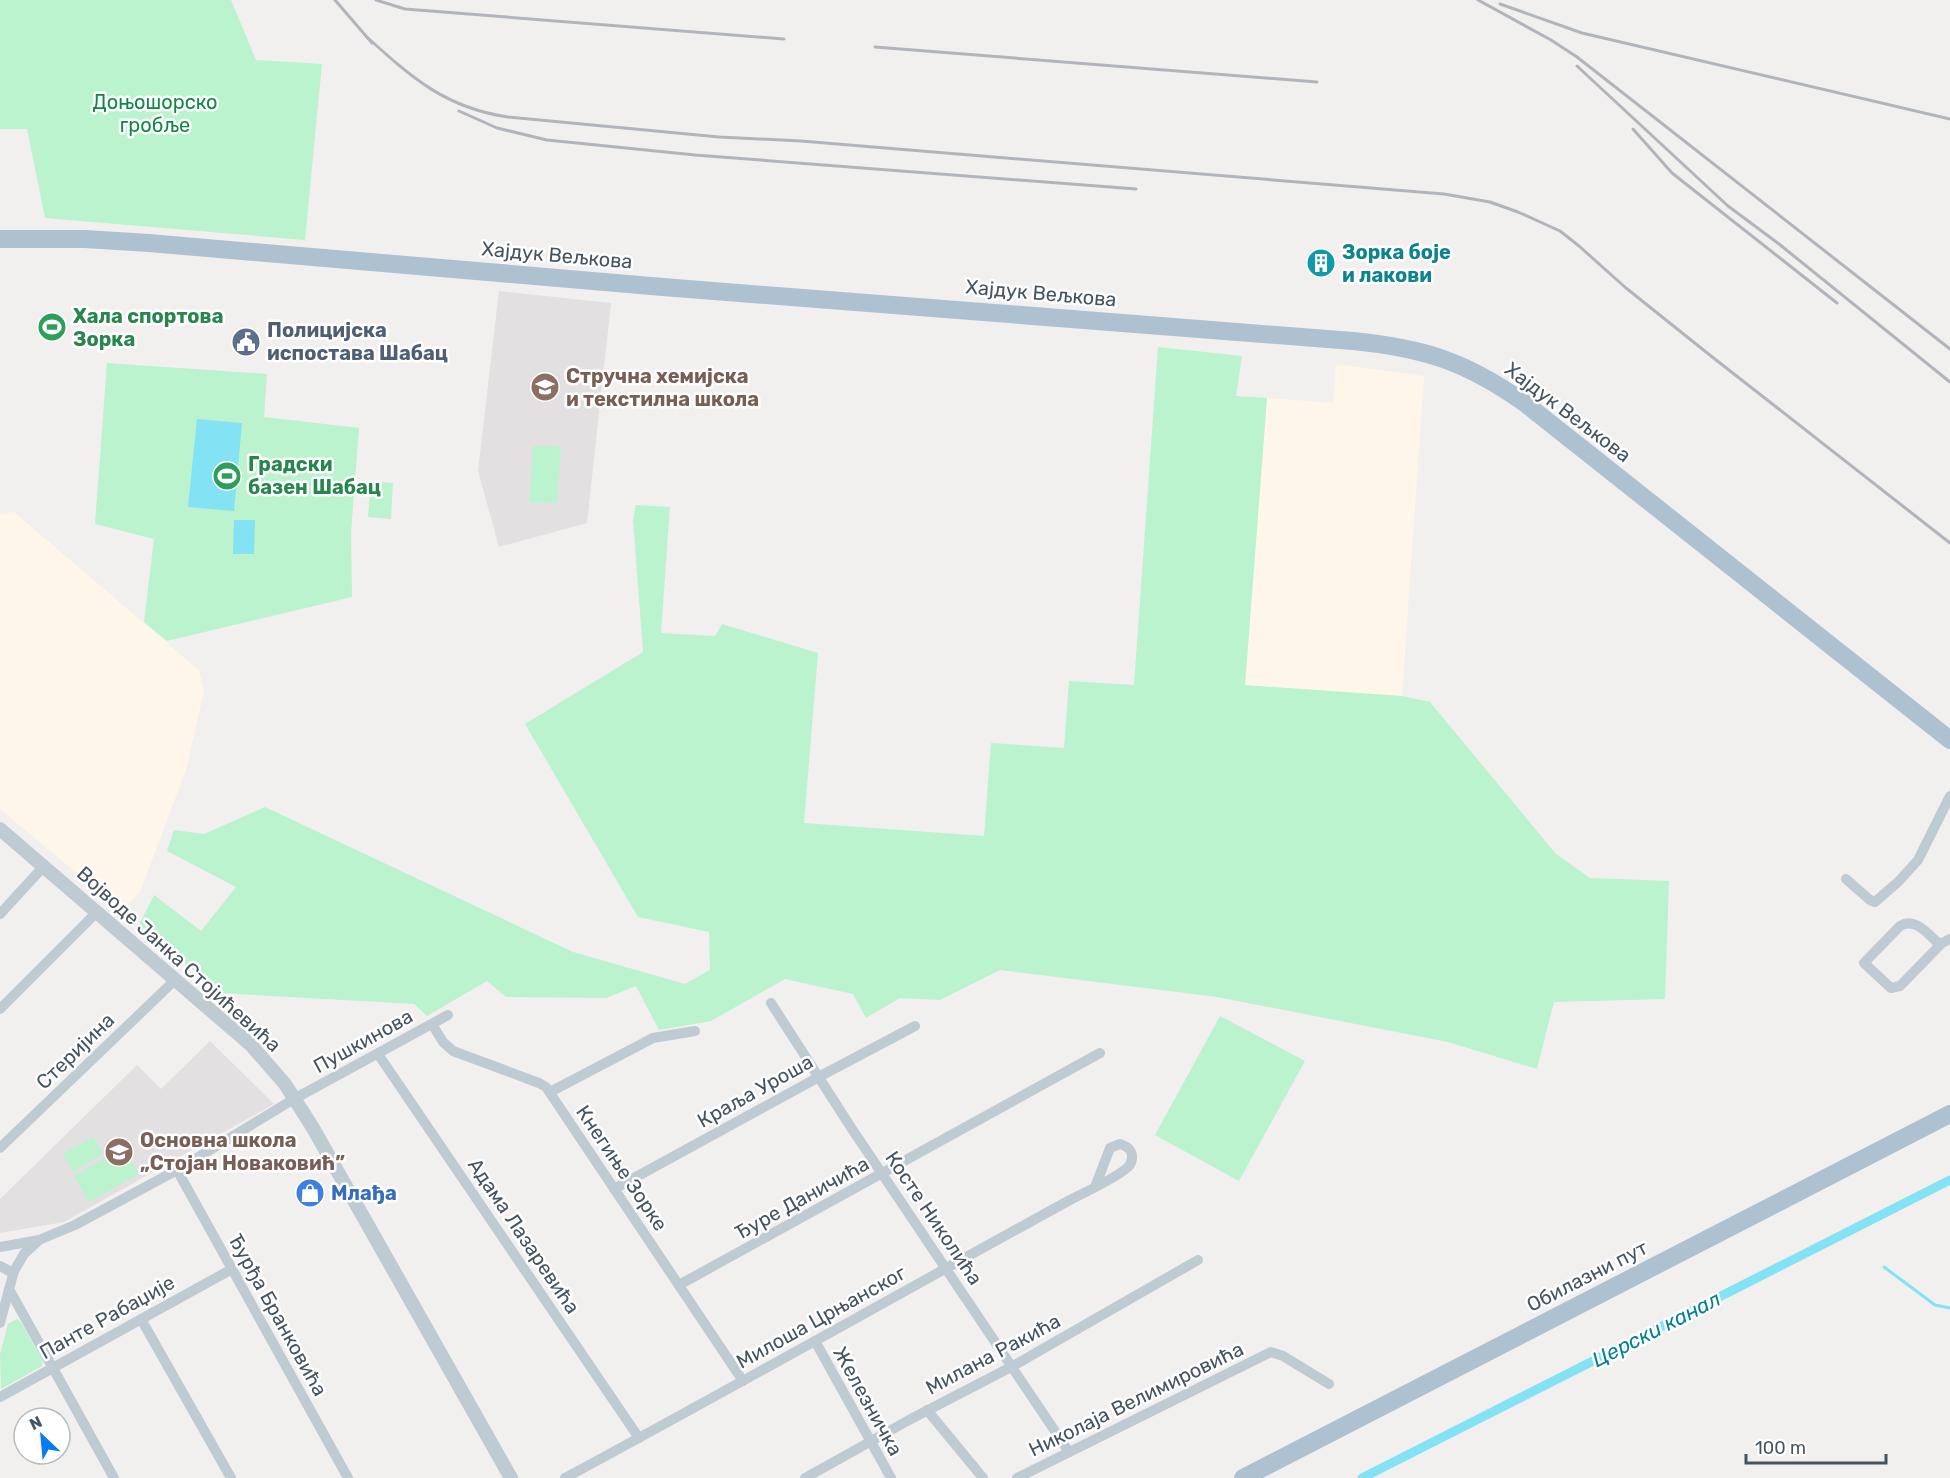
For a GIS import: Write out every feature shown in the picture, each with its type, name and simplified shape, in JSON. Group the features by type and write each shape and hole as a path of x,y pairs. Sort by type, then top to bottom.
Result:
{"main road":[{"name":"Хајдук Вељкова","path":"0,238 77,238 140,242 1353,341 1422,351 1477,373 1526,404 1950,740"},
{"name":"Обилазни пут","path":"1243,1478 1950,1114"}],"street":[{"path":"1846,879 1875,902 1918,860 1950,796"},
{"name":"Војводе Јанка Стојићевића","path":"0,829 251,1045 272,1067 294,1099 511,1478"},
{"path":"0,914 44,866"},
{"path":"0,1009 97,912"},
{"path":"1908,922 1917,925 1938,943 1946,941 1900,986 1895,988 1891,988 1864,963 1900,926 1908,922"},
{"name":"Стеријина","path":"0,1148 175,980"},
{"name":"Косте Николића","path":"771,1003 1069,1452"},
{"name":"Пушкинова","path":"39,1240 75,1225 177,1170 294,1099 448,1015"},
{"name":"Кнегиње Зорке","path":"432,1024 443,1042 453,1051 539,1083 550,1092 743,1381"},
{"name":"Краља Уроша","path":"614,1189 915,1026"},
{"path":"550,1092 653,1038 695,1031"},
{"name":"Ђуре Даничића","path":"679,1285 1100,1053"},
{"name":"Адама Лазаревића","path":"378,1054 639,1438"},
{"name":"Ђурђа Бранковића","path":"177,1170 348,1478"},
{"name":"Милоша Црњанског","path":"565,1478 1095,1187"},
{"path":"0,1247 39,1240"},
{"path":"0,1323 14,1273 24,1254 39,1240"},
{"name":"Милана Ракића","path":"805,1478 927,1410 1013,1366 1198,1260"},
{"path":"0,1266 14,1273"},
{"name":"Панте Рабаџије","path":"0,1397 232,1269"},
{"path":"9,1290 114,1478"},
{"path":"141,1319 231,1478"},
{"name":"Железничка","path":"814,1341 891,1478"},
{"name":"Николаја Велимировића","path":"1017,1478 1271,1352 1283,1356 1329,1384"},
{"path":"927,1410 983,1478"}],"shaded area":[{"name":"Стручна хемијска и текстилна школа","path":"499,291 611,303 587,523 499,547 478,471"},
{"path":"1336,364 1424,376 1402,696 1245,686 1267,398 1333,403"},
{"path":"14,512 199,670 204,691 186,770 140,892 122,911 0,809 0,514"},
{"name":"Основна школа „Стојан Новаковић”","path":"210,1041 274,1104 64,1222 0,1233 0,1199 137,1065 161,1089"}],"green space":[{"name":"Доњошорско гробље","path":"0,0 231,0 256,60 322,64 305,240 45,218 27,129 0,129"},
{"path":"1158,347 1242,356 1236,396 1267,398 1245,685 1402,696 1430,702 1556,854 1590,878 1669,881 1665,999 1554,1002 1537,1069 1448,1042 1217,997 1000,970 940,1000 900,998 866,1018 853,994 785,979 711,1021 659,1030 636,986 606,998 506,997 487,981 427,1016 414,1004 221,993 139,925 154,895 201,931 236,887 167,851 174,830 204,834 265,807 573,952 685,984 710,970 709,932 638,917 525,724 643,652 633,520 636,505 670,507 661,633 715,636 722,624 818,653 804,823 984,836 991,743 1064,748 1069,681 1134,685"},
{"name":"Градски базен Шабац","path":"107,363 267,374 264,417 359,428 351,533 352,597 167,641 144,622 154,539 95,524"},
{"path":"533,446 561,447 557,503 529,502"},
{"path":"371,481 393,483 391,519 368,517"},
{"path":"1220,1016 1305,1061 1239,1181 1155,1135"},
{"path":"93,1137 103,1154 73,1171 63,1154"},
{"path":"123,1147 139,1174 89,1202 74,1176"},
{"path":"17,1319 43,1361 42,1366 1,1389 0,1354 8,1324"}],"water":[{"path":"197,419 242,423 234,511 188,507"},
{"path":"234,520 255,520 254,554 233,554"}],"waterway":[{"name":"Церски канал","path":"1362,1478 1950,1180"},
{"path":"1884,1267 1935,1305 1950,1308"}],"railway":[{"path":"335,0 372,43"},
{"path":"376,0 405,9 784,39"},
{"path":"1478,0 1577,57 1950,349"},
{"path":"1500,4 1582,33 1950,119"},
{"path":"368,38 415,78 448,99 486,113 508,117 719,137 801,141 1444,194 1490,202 1560,231 1626,288 1950,543"},
{"path":"875,47 1317,82"},
{"path":"1577,66 1728,206 1779,244 1950,382"},
{"path":"459,111 497,128 547,140 695,155 1136,189"},
{"path":"1633,129 1672,173 1837,303"}],"place":[{"name":"Зорка боје и лакови","path":"1321,263"},
{"name":"Хала спортова Зорка","path":"52,327"},
{"name":"Полицијска испостава Шабац","path":"246,342"},
{"name":"Стручна хемијска и текстилна школа","path":"545,387"},
{"name":"Градски базен Шабац","path":"227,476"},
{"name":"Основна школа „Стојан Новаковић”","path":"119,1152"},
{"name":"Млађа","path":"310,1193"}]}
